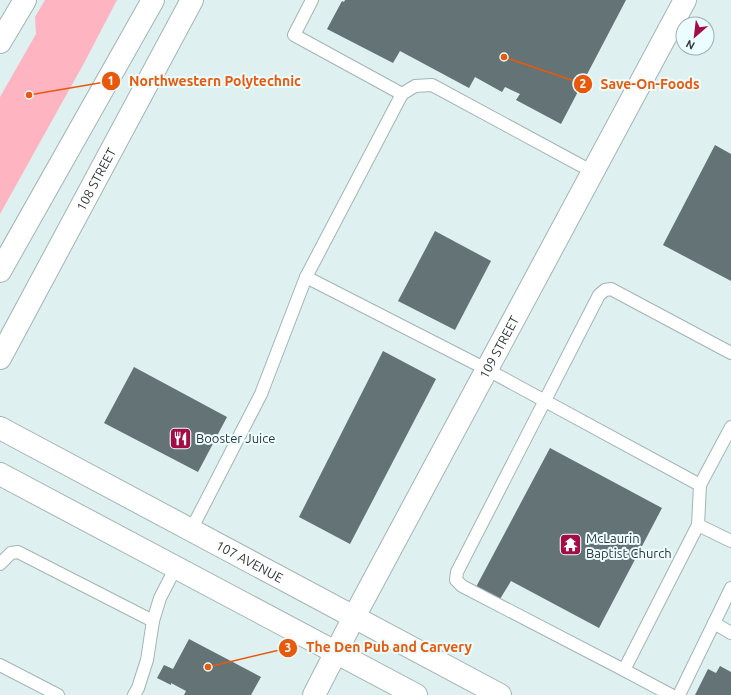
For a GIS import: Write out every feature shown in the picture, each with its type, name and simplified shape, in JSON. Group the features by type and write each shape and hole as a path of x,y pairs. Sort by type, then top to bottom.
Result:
{"main road":[{"path":"0,42 25,0"},
{"path":"0,271 153,0"},
{"name":"108 STREET","path":"0,358 192,0"},
{"name":"109 STREET","path":"314,695 354,617 488,370 685,0"},
{"name":"107 AVENUE","path":"0,428 500,695"},
{"path":"0,474 416,695"}],"lane":[{"path":"312,0 294,35 402,94"},
{"path":"191,530 261,394 306,277 402,94 415,86 432,85 593,172"},
{"path":"306,277 488,370 700,485"},
{"path":"671,695 462,586 456,580 457,572 599,295 605,290 611,289 731,353"},
{"path":"624,670 698,525 700,485 731,427"},
{"path":"698,525 731,541"},
{"path":"0,564 11,553 18,552 153,621"},
{"path":"134,695 138,688 147,660 153,621 160,598 176,567"},
{"path":"679,695 731,588"},
{"path":"714,623 731,632"},
{"path":"0,665 58,695"}],"shaded area":[{"path":"45,0 117,0 83,65 0,214 0,97 36,34 35,17"}],"building":[{"path":"345,0 626,0 561,124 516,100 520,94 505,87 502,92 475,77 469,88 400,51 393,63 327,29 342,1 344,2"},
{"path":"715,145 731,154 731,281 663,245"},
{"path":"435,231 491,261 455,330 398,301"},
{"path":"383,351 436,379 350,544 299,517"},
{"path":"134,367 227,417 198,472 104,423"},
{"name":"McLaurin Baptist Church","path":"550,448 662,508 599,628 511,581 500,599 476,587"},
{"path":"189,639 261,677 251,695 184,695 186,691 157,678 164,665 173,669"},
{"path":"720,666 731,672 731,695 695,695 708,669 716,673"}],"place":[{"name":"Save-On-Foods","path":"504,57"},
{"name":"Northwestern Polytechnic","path":"29,95"},
{"name":"Booster Juice","path":"180,438"},
{"name":"McLaurin Baptist Church","path":"571,545"},
{"name":"The Den Pub and Carvery","path":"208,667"}]}
